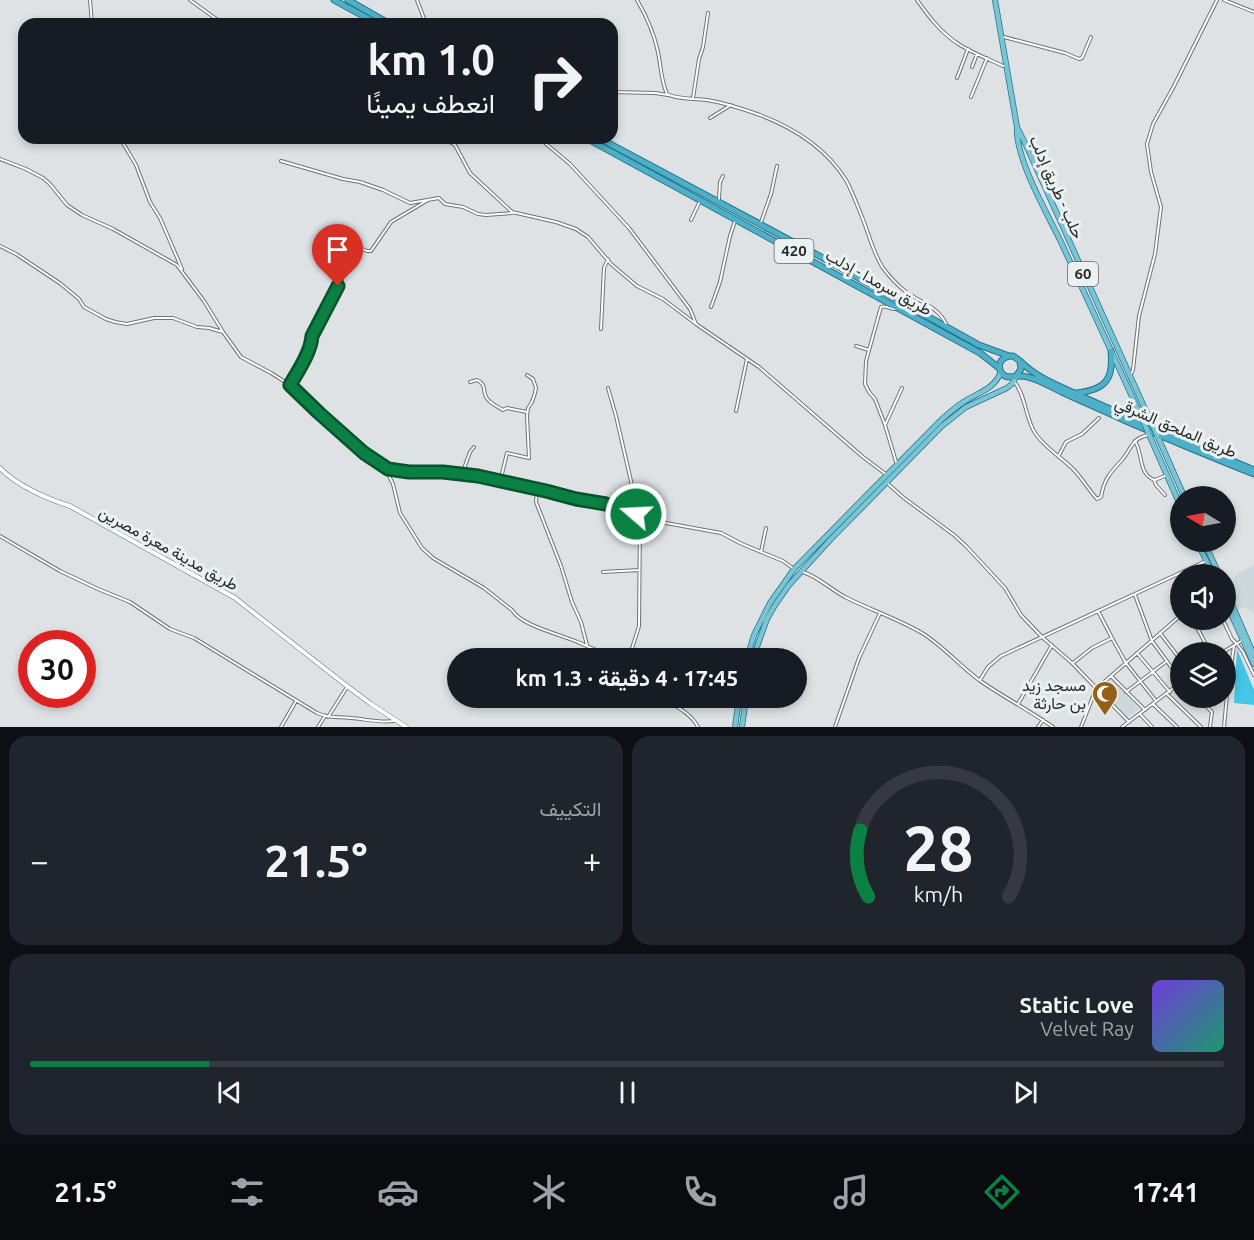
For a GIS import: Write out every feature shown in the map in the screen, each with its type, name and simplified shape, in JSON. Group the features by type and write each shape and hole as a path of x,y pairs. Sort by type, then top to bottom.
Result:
{"highway":[{"path":"334,0 367,18"},
{"path":"348,0 380,18"},
{"name":"طريق سرمدا - إدلب","path":"597,144 980,353 1000,370"},
{"name":"طريق سرمدا - إدلب","path":"610,144 986,348 1009,356"},
{"path":"1075,394 1096,389 1105,382 1111,369 1114,350"},
{"path":"1020,361 1021,369 1015,377 1007,377 1000,370 1002,360 1009,356 1015,357 1020,361 1036,375 1075,394 1254,472"},
{"name":"طريق الملحق الشرقي","path":"1015,377 1036,380 1254,472"}],"main road":[{"name":"حلب - طريق إدلب","path":"995,0 1017,128 1017,141 1025,164 1114,350 1130,376 1180,486"},
{"name":"حلب - طريق إدلب","path":"1017,128 1148,433"},
{"path":"757,648 767,619 800,571 887,483 952,411 990,387 997,380 1000,370"},
{"path":"750,648 767,610 794,569 897,465 962,410 978,400 1007,388 1015,377"},
{"path":"1148,433 1172,486"},
{"name":"طريق مدينة معرة مصرين","path":"0,468 8,477 17,482 59,503 70,506 236,598 347,686 406,727"},
{"path":"1202,552 1208,564"},
{"path":"1236,614 1254,655"},
{"path":"1236,625 1254,664"},
{"path":"735,727 738,708"},
{"path":"742,727 745,708"}],"street":[{"path":"90,0 92,18"},
{"path":"190,0 215,18"},
{"path":"417,0 424,18"},
{"path":"637,0 650,24 664,85 667,94 671,96"},
{"path":"917,0 928,15 959,45 1006,66"},
{"path":"1130,376 1134,370 1139,316 1155,254 1160,222 1161,207 1147,152 1150,134 1216,0"},
{"path":"1224,0 1254,12"},
{"path":"693,98 708,13"},
{"path":"1001,36 1079,59 1084,55 1091,37"},
{"path":"957,78 968,49"},
{"path":"972,67 977,54"},
{"path":"971,97 987,58"},
{"path":"618,92 655,93 731,105 762,116 811,141 828,157 845,179 882,266 894,282 906,292 936,309 947,327"},
{"path":"710,118 731,105"},
{"path":"124,144 136,165 150,202 160,218 183,272"},
{"path":"453,144 470,173 512,212"},
{"path":"545,144 570,164 629,228 690,309 696,324"},
{"path":"0,159 42,178 67,205 82,215 113,229 177,265 241,357 290,385 364,453 385,468 409,472 443,472 478,476 606,504 655,521 721,533 783,561 794,569"},
{"path":"281,161 364,183 410,203 439,198 445,204 463,207 478,214 512,212 576,229 588,237 608,260 637,286 663,299 747,359 780,384 887,475"},
{"path":"760,225 771,194 777,166"},
{"path":"718,202 723,176"},
{"path":"290,385 302,365 312,336 342,279 332,273 345,242 371,251 391,222 428,200"},
{"path":"691,220 701,200"},
{"path":"711,307 720,282 736,219"},
{"path":"0,246 61,284 79,298 84,307 106,319 127,324 154,318 173,318 197,327 223,332"},
{"path":"601,329 604,268 608,260"},
{"path":"897,465 875,399 865,384 865,368 882,306 891,309 899,308"},
{"path":"856,346 869,351"},
{"path":"736,411 747,359"},
{"path":"500,482 507,453 529,458 527,416 536,388 533,378 527,375"},
{"path":"1015,377 1035,433 1077,473 1095,498 1099,499 1102,496 1108,475 1135,441 1148,433"},
{"path":"470,382 477,380 481,382 484,385 485,395 495,406 503,410 507,408 528,412"},
{"path":"608,388 638,507 636,514"},
{"path":"885,425 902,388"},
{"path":"1059,455 1066,442 1082,434 1099,418"},
{"path":"1135,441 1141,465 1165,495"},
{"path":"462,474 474,447"},
{"path":"385,468 393,484 399,513 422,548 433,558 484,588 503,602 515,615 544,630 592,648"},
{"path":"1154,480 1167,475"},
{"path":"887,483 966,546 1005,588 1021,615 1129,722"},
{"path":"537,489 537,502 581,622 587,646"},
{"path":"632,648 639,626 640,516"},
{"path":"761,552 766,528"},
{"path":"0,536 60,571 130,603 170,629 194,638 326,717 384,723 397,720"},
{"path":"1201,564 1206,561"},
{"path":"603,572 640,570"},
{"path":"800,571 810,574 841,595 924,634 980,680 1053,727"},
{"path":"980,680 986,670 998,659 1170,578"},
{"path":"1134,595 1152,640 1170,665"},
{"path":"1098,611 1126,663 1156,701"},
{"path":"835,727 859,658 880,613"},
{"path":"1081,727 1096,689 1170,624"},
{"path":"1228,630 1254,675"},
{"path":"1160,633 1170,646"},
{"path":"1072,663 1092,648 1112,638"},
{"path":"1237,644 1243,640"},
{"path":"1018,704 1052,645"},
{"path":"1137,653 1168,693 1201,727"},
{"path":"1126,692 1167,661"},
{"path":"1111,676 1144,710"},
{"path":"318,727 347,686"},
{"path":"1122,727 1127,726 1129,722 1168,693"},
{"path":"281,727 296,700"},
{"path":"1153,704 1177,727"},
{"path":"678,708 696,722 698,727"},
{"path":"1208,708 1212,712 1210,727"},
{"path":"1224,727 1226,708"},
{"path":"1140,714 1152,727"},
{"path":"1038,727 1043,720"},
{"path":"1194,727 1196,722"}],"shaded area":[{"path":"1254,565 1254,613 1244,607 1237,610 1236,574"},
{"path":"1237,649 1254,690 1254,705 1236,703"},
{"path":"1113,679 1139,709 1127,718 1102,689"}],"place":[{"name":"مسجد زيد بن حارثة","path":"1105,717"}],"route":[{"path":"338,286 312,336 302,365 290,385 364,453 388,469 478,476 606,504 636,514"}]}
